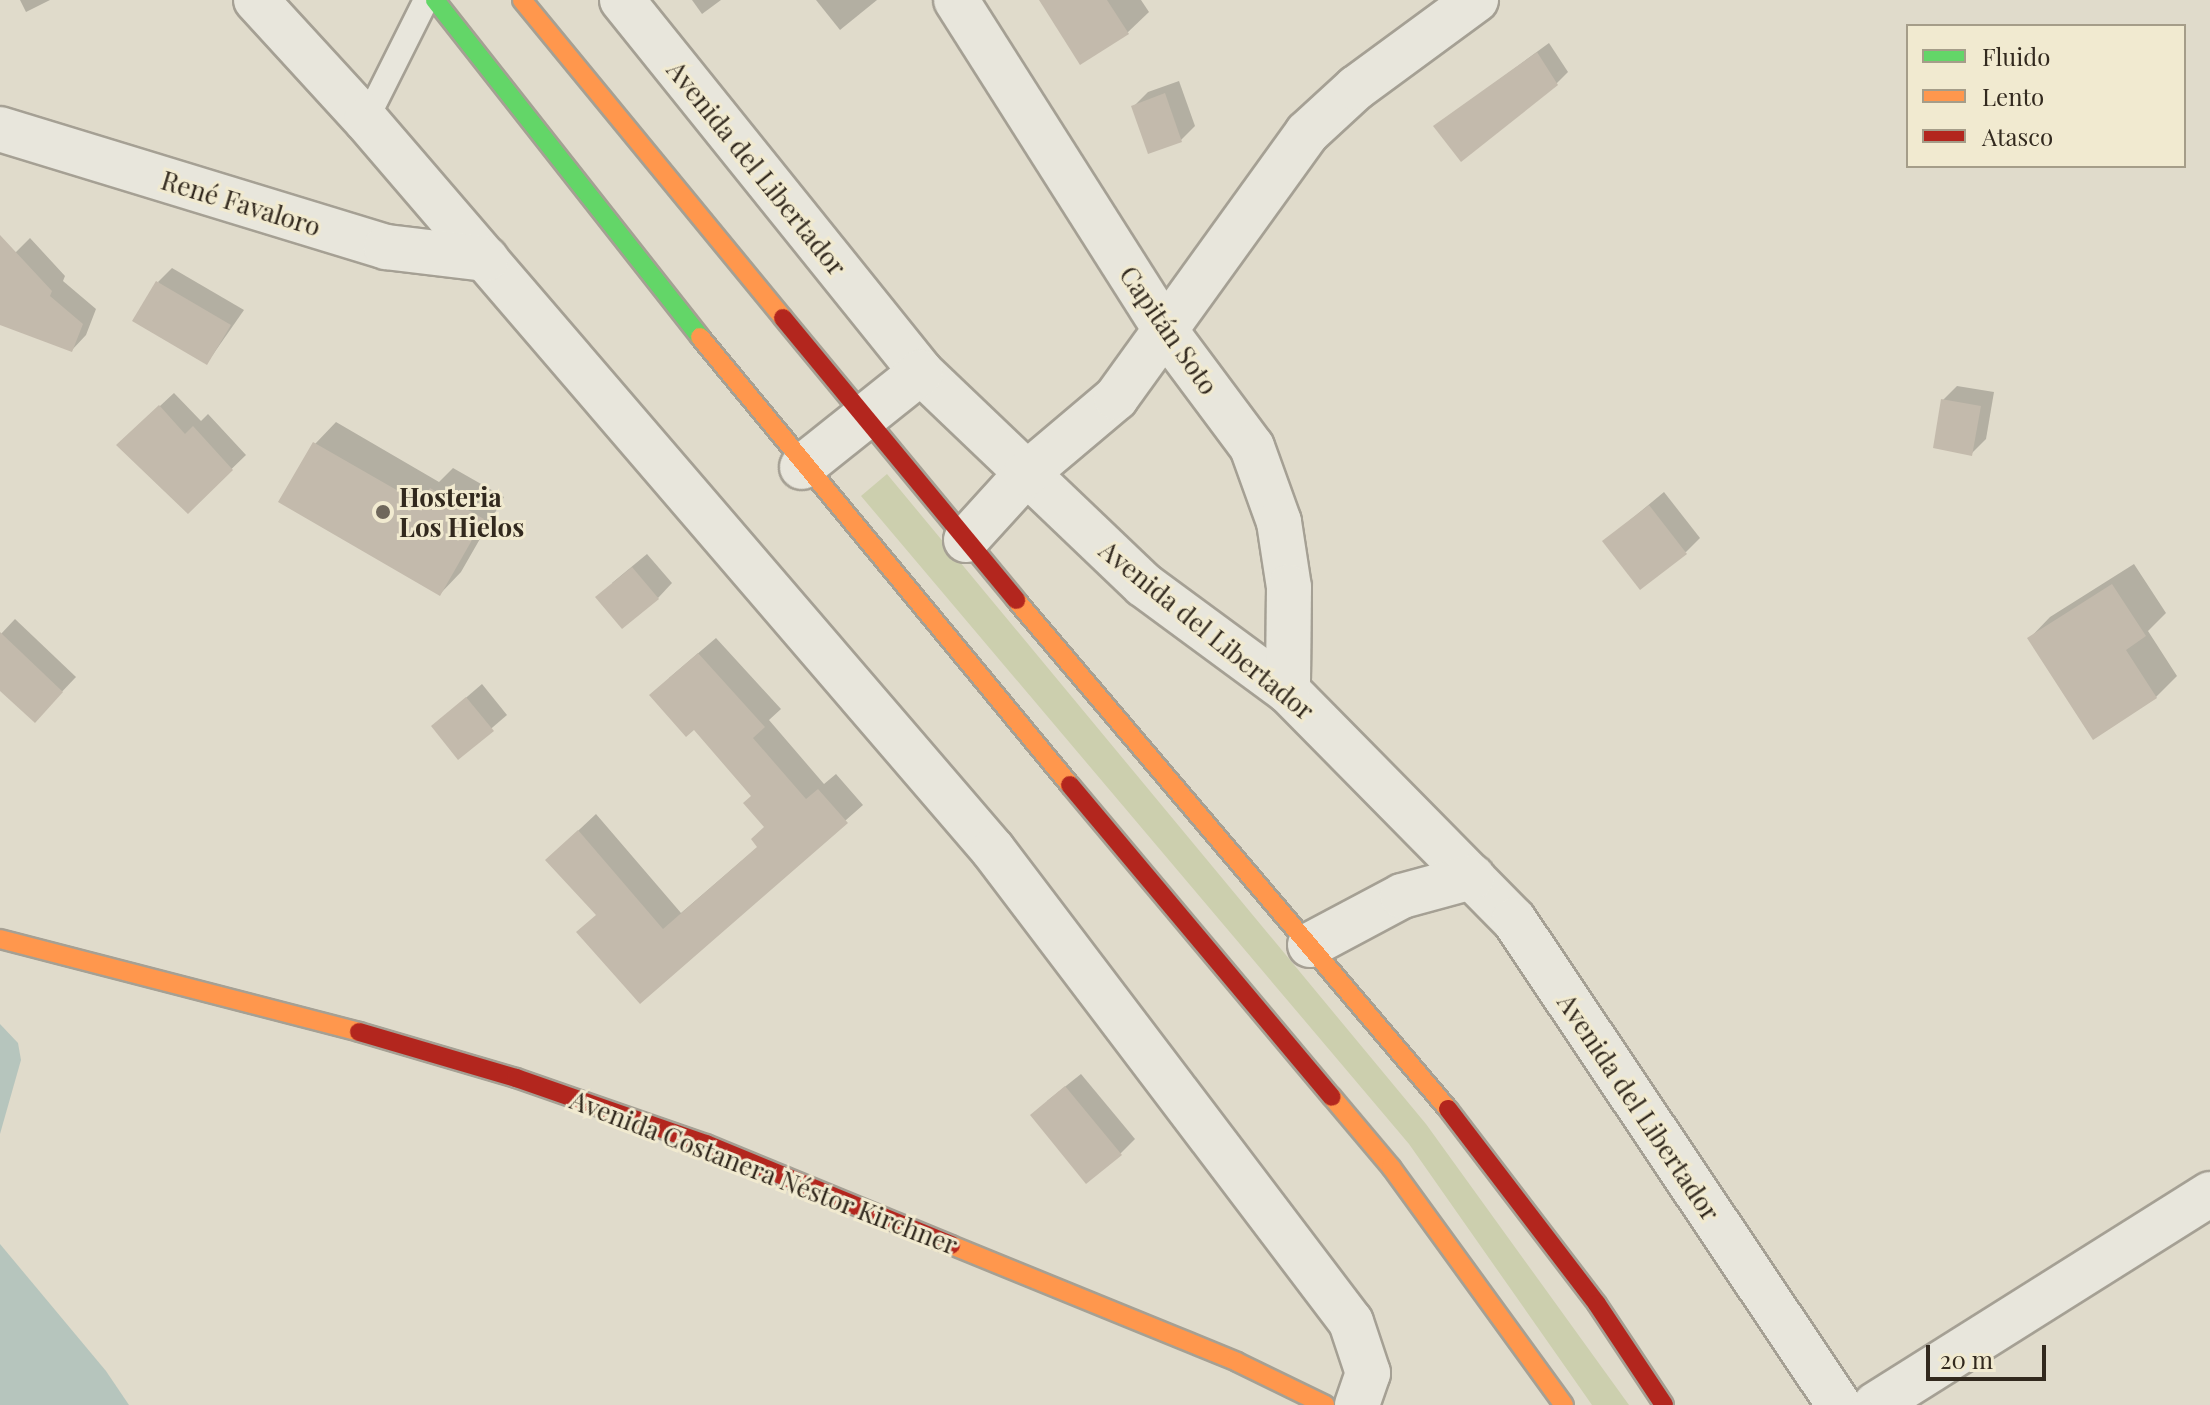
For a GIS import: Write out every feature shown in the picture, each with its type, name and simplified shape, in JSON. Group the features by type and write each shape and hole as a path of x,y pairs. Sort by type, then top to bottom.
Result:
{"main road":[{"path":"435,0 802,467 1391,1167 1564,1405"},
{"path":"522,0 966,540 1461,1124 1597,1304 1664,1405"},
{"name":"Avenida Costanera Néstor Kirchner","path":"0,939 280,1009 516,1078 692,1138 1237,1362 1325,1405"}],"street":[{"path":"256,0 366,120 993,850 1351,1322 1368,1373 1357,1405"},
{"name":"Avenida del Libertador","path":"622,0 921,372 1144,585 1288,691 1514,920 1839,1405"},
{"name":"Capitán Soto","path":"956,0 1167,333 1252,447 1279,522 1289,587 1288,691"},
{"path":"966,540 1026,474 1116,398 1167,333 1307,133 1356,88 1476,0"},
{"name":"René Favaloro","path":"0,129 386,247 486,259"},
{"path":"802,467 921,372"},
{"path":"1310,945 1402,896 1472,877"},
{"path":"1875,1405 2210,1194"}],"lane":[{"path":"366,120 426,0"}],"green space":[{"path":"887,474 1426,1124 1629,1405 1592,1405 1409,1144 861,496"}],"shaded area":[{"path":"0,1024 18,1043 21,1060 0,1134"},
{"path":"0,1244 106,1371 129,1405 0,1405"}],"building":[{"path":"1039,0 1107,0 1129,34 1080,65"},
{"path":"1537,52 1558,85 1461,162 1433,126"},
{"path":"1165,93 1182,142 1148,154 1131,106"},
{"path":"0,235 52,291 50,296 83,324 72,352 0,325"},
{"path":"156,281 231,325 207,365 132,321"},
{"path":"1941,399 1981,406 1972,456 1933,448"},
{"path":"159,405 185,434 193,426 233,470 188,514 116,445"},
{"name":"Hosteria Los Hielos","path":"313,442 421,504 430,488 484,519 440,596 278,502"},
{"path":"1649,505 1687,554 1640,590 1602,541"},
{"path":"632,567 659,599 622,629 595,597"},
{"path":"2112,584 2146,636 2126,650 2157,698 2093,740 2027,638"},
{"path":"0,632 63,692 35,723 0,691"},
{"path":"698,653 765,727 753,738 806,799 818,789 848,823 640,1004 576,932 596,915 545,860 578,830 663,929 757,847 751,839 764,827 743,803 751,796 694,730 686,737 649,695"},
{"path":"466,697 494,731 458,760 431,726"},
{"path":"1065,1086 1122,1155 1086,1184 1030,1115"}],"traffic: fast":[{"path":"435,0 700,337"}],"traffic: slow":[{"path":"522,0 783,318"},
{"path":"700,337 1070,785"},
{"path":"1016,600 1448,1109"},
{"path":"0,939 359,1032"},
{"path":"1332,1097 1391,1167 1564,1405"},
{"path":"951,1245 1237,1362 1325,1405"}],"traffic: jam":[{"path":"783,318 1016,600"},
{"path":"1070,785 1332,1097"},
{"path":"359,1032 516,1078 706,1144 951,1245"},
{"path":"1448,1109 1597,1304 1664,1405"}],"place":[{"name":"Hosteria Los Hielos","path":"383,512"}]}
